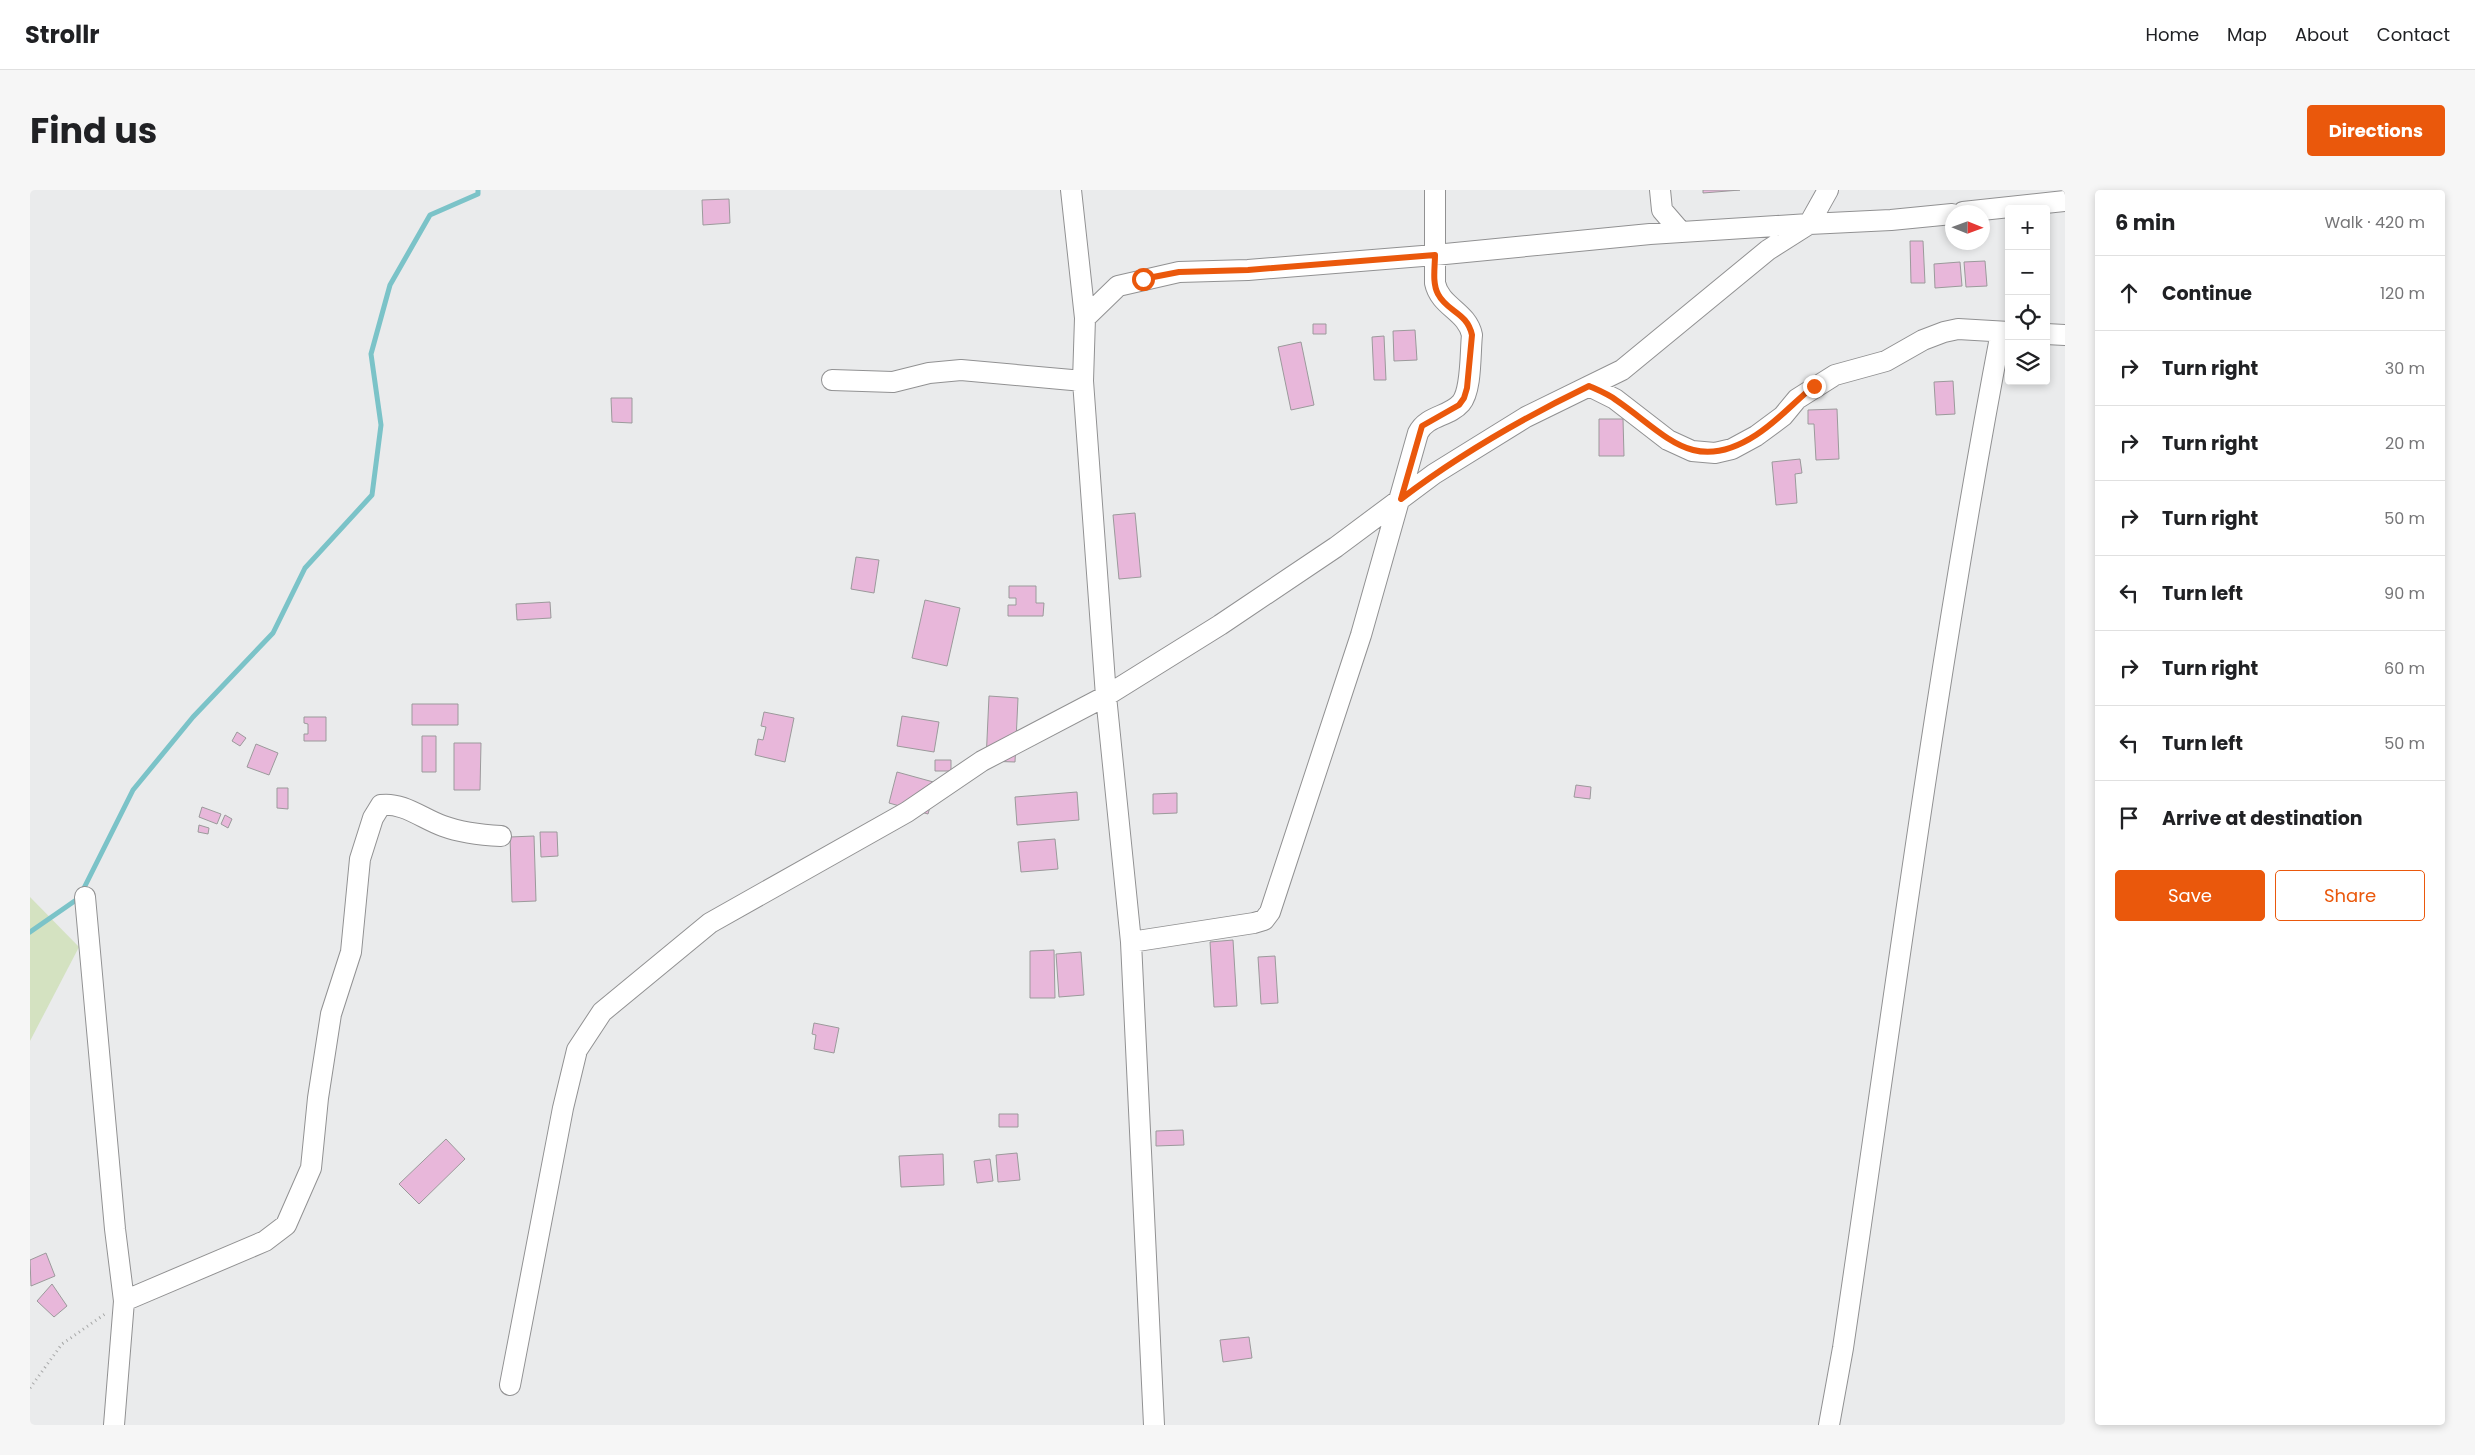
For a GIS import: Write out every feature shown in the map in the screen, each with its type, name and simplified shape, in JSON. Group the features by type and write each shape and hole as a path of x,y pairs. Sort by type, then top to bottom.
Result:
{"street":[{"path":"1072,190 1085,318 1082,381 1106,696 1130,942 1154,1425"},
{"path":"1130,942 1254,923 1264,920 1270,912 1361,635 1422,426 1459,405 1467,388 1472,335 1470,327 1466,320 1443,301 1437,293 1434,190"},
{"path":"1650,234 1662,210 1660,190"},
{"path":"510,1385 563,1108 577,1050 602,1012 710,923 907,812 982,761 1106,696 1253,603 1336,547 1434,474 1526,417 1622,370 1768,250 1809,224 1828,190"},
{"path":"1990,208 2031,201 2065,201"},
{"path":"1662,210 1681,232"},
{"path":"1085,318 1118,286 1179,272 1248,270 1435,255 1650,234 1891,220 1945,215"},
{"path":"1589,386 1614,399 1668,440 1692,451 1715,453 1732,449 1756,436 1783,416 1797,399 1835,375 1886,361 1924,340 1944,332 1958,329 2005,332 1941,678 1846,1329 1829,1425"},
{"path":"2050,334 2065,335"},
{"path":"832,380 893,382 929,373 962,370 1082,381"},
{"path":"124,1301 264,1241 286,1225 311,1168 318,1098 331,1014 351,952 360,859 373,818 381,805 392,803 453,829 478,835 501,836"},
{"path":"85,897 115,1229 124,1301 114,1425"}],"path":[{"path":"30,1388 62,1344 124,1301"}],"green space":[{"path":"30,897 79,947 30,1041"}],"building":[{"path":"1703,190 1740,190 1703,193"},
{"path":"729,199 730,223 703,225 702,200"},
{"path":"1910,241 1923,241 1925,283 1911,283"},
{"path":"1985,261 1987,286 1966,287 1964,262"},
{"path":"1960,262 1962,286 1935,288 1934,264"},
{"path":"1313,324 1326,324 1326,334 1313,334"},
{"path":"1415,330 1417,360 1394,361 1393,331"},
{"path":"1384,336 1386,380 1374,380 1372,337"},
{"path":"1301,342 1314,405 1291,410 1278,347"},
{"path":"1953,381 1955,414 1936,415 1934,382"},
{"path":"611,398 632,398 632,423 612,422"},
{"path":"1837,409 1839,459 1816,460 1814,424 1808,424 1808,410"},
{"path":"1599,419 1623,419 1624,456 1599,456"},
{"path":"1800,459 1802,473 1795,474 1797,503 1776,505 1772,462"},
{"path":"1135,513 1141,577 1119,579 1113,515"},
{"path":"856,557 879,560 874,593 851,589"},
{"path":"1009,586 1036,586 1036,603 1044,603 1043,616 1008,616 1008,605 1016,605 1016,598 1009,598"},
{"path":"925,600 960,608 947,666 912,658"},
{"path":"550,602 551,618 517,620 516,604"},
{"path":"989,696 1018,698 1015,762 986,761"},
{"path":"412,704 458,704 458,725 412,725"},
{"path":"764,712 794,718 785,762 755,755 758,739 763,740 766,727 761,726"},
{"path":"902,716 939,722 934,752 897,746"},
{"path":"304,717 326,717 326,741 304,741 304,734 308,734 308,724 304,723"},
{"path":"237,732 246,738 240,746 232,741"},
{"path":"422,736 436,736 436,772 422,772"},
{"path":"454,743 481,743 480,790 454,790"},
{"path":"256,744 278,753 269,775 247,767"},
{"path":"935,760 951,760 951,771 935,771"},
{"path":"897,772 937,783 928,814 889,803"},
{"path":"1576,785 1591,787 1590,799 1574,797"},
{"path":"277,788 288,788 288,809 277,808"},
{"path":"1077,792 1079,820 1017,825 1015,797"},
{"path":"1177,793 1177,813 1153,814 1153,794"},
{"path":"202,807 221,814 217,824 199,817"},
{"path":"225,815 232,819 228,828 221,824"},
{"path":"199,825 209,828 208,834 198,832"},
{"path":"540,832 557,832 558,856 541,857"},
{"path":"534,836 536,901 512,902 510,837"},
{"path":"1055,839 1058,869 1021,872 1018,842"},
{"path":"1233,940 1237,1006 1214,1007 1210,942"},
{"path":"1054,950 1055,998 1030,998 1030,951"},
{"path":"1081,952 1084,995 1059,997 1056,954"},
{"path":"1275,956 1278,1003 1261,1004 1258,957"},
{"path":"814,1023 839,1028 834,1053 814,1049 816,1035 812,1034"},
{"path":"999,1114 1018,1114 1018,1127 999,1127"},
{"path":"1183,1130 1184,1145 1156,1146 1156,1131"},
{"path":"446,1139 465,1159 419,1204 399,1184"},
{"path":"1017,1153 1020,1180 998,1182 996,1155"},
{"path":"943,1154 944,1185 901,1187 899,1156"},
{"path":"990,1159 993,1181 977,1183 974,1161"},
{"path":"46,1253 55,1276 31,1286 30,1260"},
{"path":"52,1284 67,1306 54,1317 37,1301"},
{"path":"1249,1337 1252,1358 1223,1362 1220,1340"}],"waterway":[{"path":"30,932 79,898 133,790 193,717 273,633 305,568 372,495 381,425 371,354 390,285 430,215 478,194 478,190"}],"route":[{"path":"1143,279 1179,272 1248,270 1435,255 1437,293 1443,301 1466,320 1472,335 1467,388 1464,398 1459,405 1422,426 1418,434 1401,499 1434,474 1526,417 1589,386 1614,399 1668,440 1692,451 1715,453 1732,449 1756,436 1783,416 1797,399 1814,386"}]}
